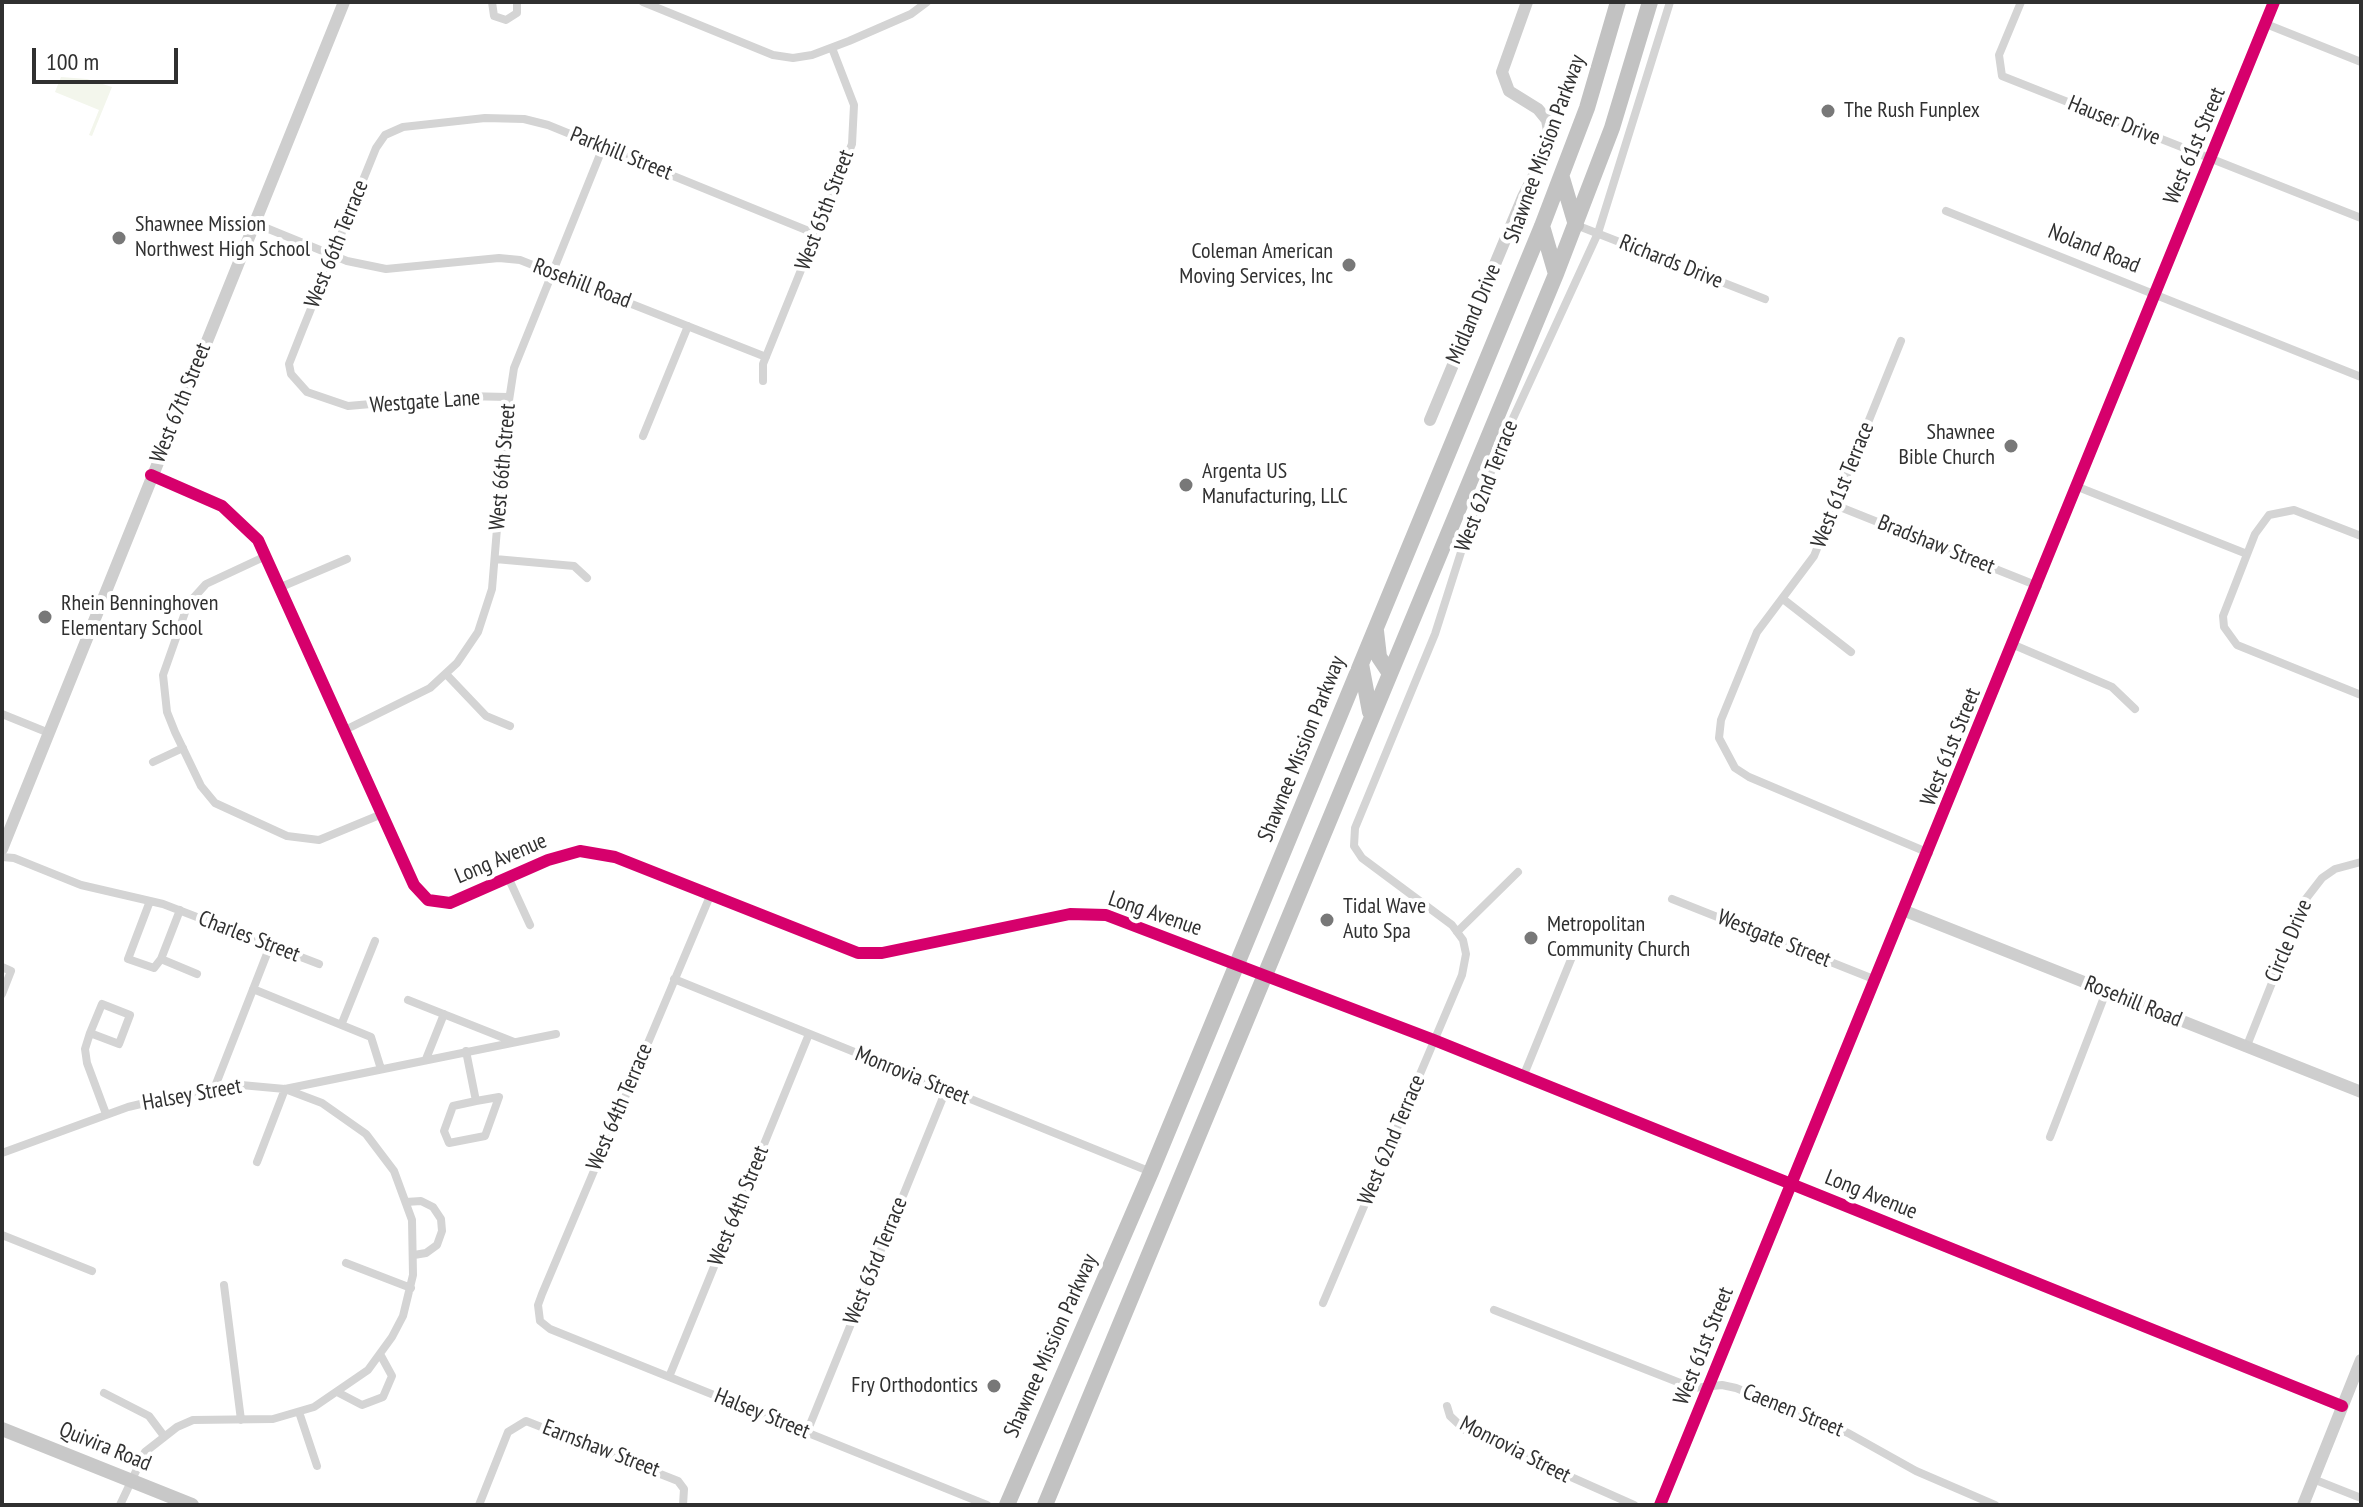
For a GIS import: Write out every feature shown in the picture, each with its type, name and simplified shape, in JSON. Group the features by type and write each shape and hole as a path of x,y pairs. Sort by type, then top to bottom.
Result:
{"highway":[{"name":"Shawnee Mission Parkway","path":"1007,1505 1151,1172 1562,178 1587,108 1618,2"},
{"path":"1045,1505 1576,225 1612,128 1650,2"},
{"path":"1562,178 1576,225"},
{"path":"1542,226 1556,274"},
{"path":"1376,629 1379,657 1389,672"},
{"path":"1361,664 1369,690 1371,717"}],"main road":[{"name":"Quivira Road","path":"2,1429 192,1505"}],"street":[{"name":"West 67th Street","path":"2,849 344,2"},
{"path":"492,2 494,16 506,20 517,13 517,2"},
{"path":"643,2 655,4 773,55 793,58 832,48 911,14 927,2"},
{"name":"Midland Drive","path":"1430,420 1523,197 1551,142 1547,120 1538,109 1509,91 1502,72 1527,2"},
{"name":"West 62nd Terrace","path":"1323,1303 1465,965 1463,940 1457,932 1362,858 1354,846 1355,828 1430,646 1469,527 1508,430 1598,233 1670,2"},
{"name":"Hauser Drive","path":"2021,2 1999,55 2002,76 2361,218"},
{"name":"West 61st Street","path":"1660,1505 2014,645 2274,2"},
{"path":"2266,24 2361,62"},
{"name":"West 65th Street","path":"763,381 766,357 852,144 854,105 832,48"},
{"name":"Parkhill Street","path":"417,126 485,118 524,119 603,147 816,234"},
{"name":"West 66th Terrace","path":"297,385 289,364 377,146 385,135 403,127 417,126"},
{"name":"West 66th Street","path":"345,730 421,694 446,674 478,632 492,589 508,397 514,368 603,147"},
{"name":"Noland Road","path":"1946,211 2361,377"},
{"name":"Rosehill Road","path":"254,223 333,254 386,269 499,258 520,260 766,357"},
{"name":"Richards Drive","path":"1576,225 1765,299"},
{"path":"643,436 688,326"},
{"name":"West 61st Terrace","path":"1901,341 1814,556 1757,632 1721,720 1719,738 1735,768 1749,777 1929,853"},
{"name":"Westgate Lane","path":"297,385 331,401 365,407 463,396 508,397"},
{"name":"Long Avenue","path":"151,475 222,506 251,530 281,587 414,885 428,900 450,903 548,860 580,851 615,857 858,953 882,953 1089,913 1121,919 1434,1040 2342,1406"},
{"path":"2078,487 2247,554"},
{"name":"Bradshaw Street","path":"1835,505 2038,586"},
{"path":"2361,536 2294,510 2280,510 2261,522 2223,616 2229,637 2246,649 2361,695"},
{"path":"266,556 206,584 188,604 163,675 167,712 183,748 201,786 215,803 297,840 319,840 382,814"},
{"path":"281,587 347,559"},
{"path":"495,559 574,566 587,578"},
{"path":"1783,599 1851,652"},
{"path":"2014,645 2112,687 2135,709"},
{"path":"446,674 486,716 510,726"},
{"path":"2,714 49,733"},
{"path":"153,762 183,748"},
{"name":"Charles Street","path":"2,857 14,858 81,885 180,910 319,964"},
{"name":"Circle Drive","path":"2246,1048 2305,900 2329,874 2361,862"},
{"path":"1457,932 1518,872"},
{"path":"508,877 530,925"},
{"name":"West 64th Terrace","path":"540,1321 538,1305 542,1294 710,896"},
{"name":"Westgate Street","path":"1672,899 1876,980"},
{"path":"150,901 128,959 154,968 161,959 197,974"},
{"name":"Charles Street","path":"161,959 180,910"},
{"name":"Rosehill Road","path":"1905,911 2361,1092"},
{"path":"342,1023 375,941"},
{"path":"214,1089 270,946"},
{"path":"1523,1077 1574,952"},
{"path":"2,967 11,971 2,994"},
{"name":"Monrovia Street","path":"674,979 1151,1172"},
{"path":"253,989 371,1037 381,1069"},
{"path":"2050,1137 2106,992"},
{"path":"408,1000 514,1042"},
{"path":"90,1033 119,1044 130,1015 102,1004 90,1033 85,1056 106,1114"},
{"path":"426,1059 444,1014"},
{"name":"Halsey Street","path":"2,1153 106,1114 214,1089 249,1085 285,1089 556,1034"},
{"name":"West 64th Street","path":"669,1377 809,1034"},
{"path":"466,1051 476,1101"},
{"path":"120,1505 145,1452 164,1436 193,1420 273,1419 299,1412 339,1393 361,1377 380,1354 403,1316 411,1288 414,1255 412,1220 394,1171 366,1134 322,1103 285,1089 257,1162"},
{"name":"West 63rd Terrace","path":"807,1432 946,1090"},
{"path":"499,1097 485,1136 449,1143 444,1131 453,1106 476,1101 499,1097"},
{"path":"406,1202 421,1201 433,1207 441,1219 442,1231 437,1245 426,1253 414,1255"},
{"path":"2,1235 92,1271"},
{"path":"346,1263 411,1288"},
{"path":"224,1285 241,1420"},
{"name":"Caenen Street","path":"1494,1310 1693,1388 1736,1388 1848,1433 1916,1471 1995,1505"},
{"name":"Halsey Street","path":"540,1321 550,1329 987,1505"},
{"path":"339,1393 362,1405 383,1397 392,1376 380,1354"},
{"path":"2303,1505 2361,1360"},
{"path":"104,1393 149,1416 164,1436"},
{"name":"Monrovia Street","path":"1447,1406 1450,1416 1465,1430 1634,1505"},
{"path":"299,1412 317,1466"},
{"name":"Earnshaw Street","path":"479,1505 508,1432 526,1421 663,1473 684,1489 683,1505"},
{"path":"2313,1479 2361,1498"}],"shaded area":[{"path":"61,77 87,79 112,87 92,136 89,135 99,110 55,92"}],"cycle path":[{"path":"1660,1505 2274,2"},
{"path":"151,475 222,506 258,540 414,885 428,900 450,903 548,860 580,851 615,857 858,953 882,953 1070,914 1106,915 1434,1040 2342,1406"}],"place":[{"name":"The Rush Funplex","path":"1828,111"},
{"name":"Shawnee Mission Northwest High School","path":"119,238"},
{"name":"Coleman American Moving Services, Inc","path":"1349,265"},
{"name":"Shawnee Bible Church","path":"2011,446"},
{"name":"Argenta US Manufacturing, LLC","path":"1186,485"},
{"name":"Rhein Benninghoven Elementary School","path":"45,617"},
{"name":"Tidal Wave Auto Spa","path":"1327,920"},
{"name":"Metropolitan Community Church","path":"1531,938"},
{"name":"Fry Orthodontics","path":"994,1386"}]}
